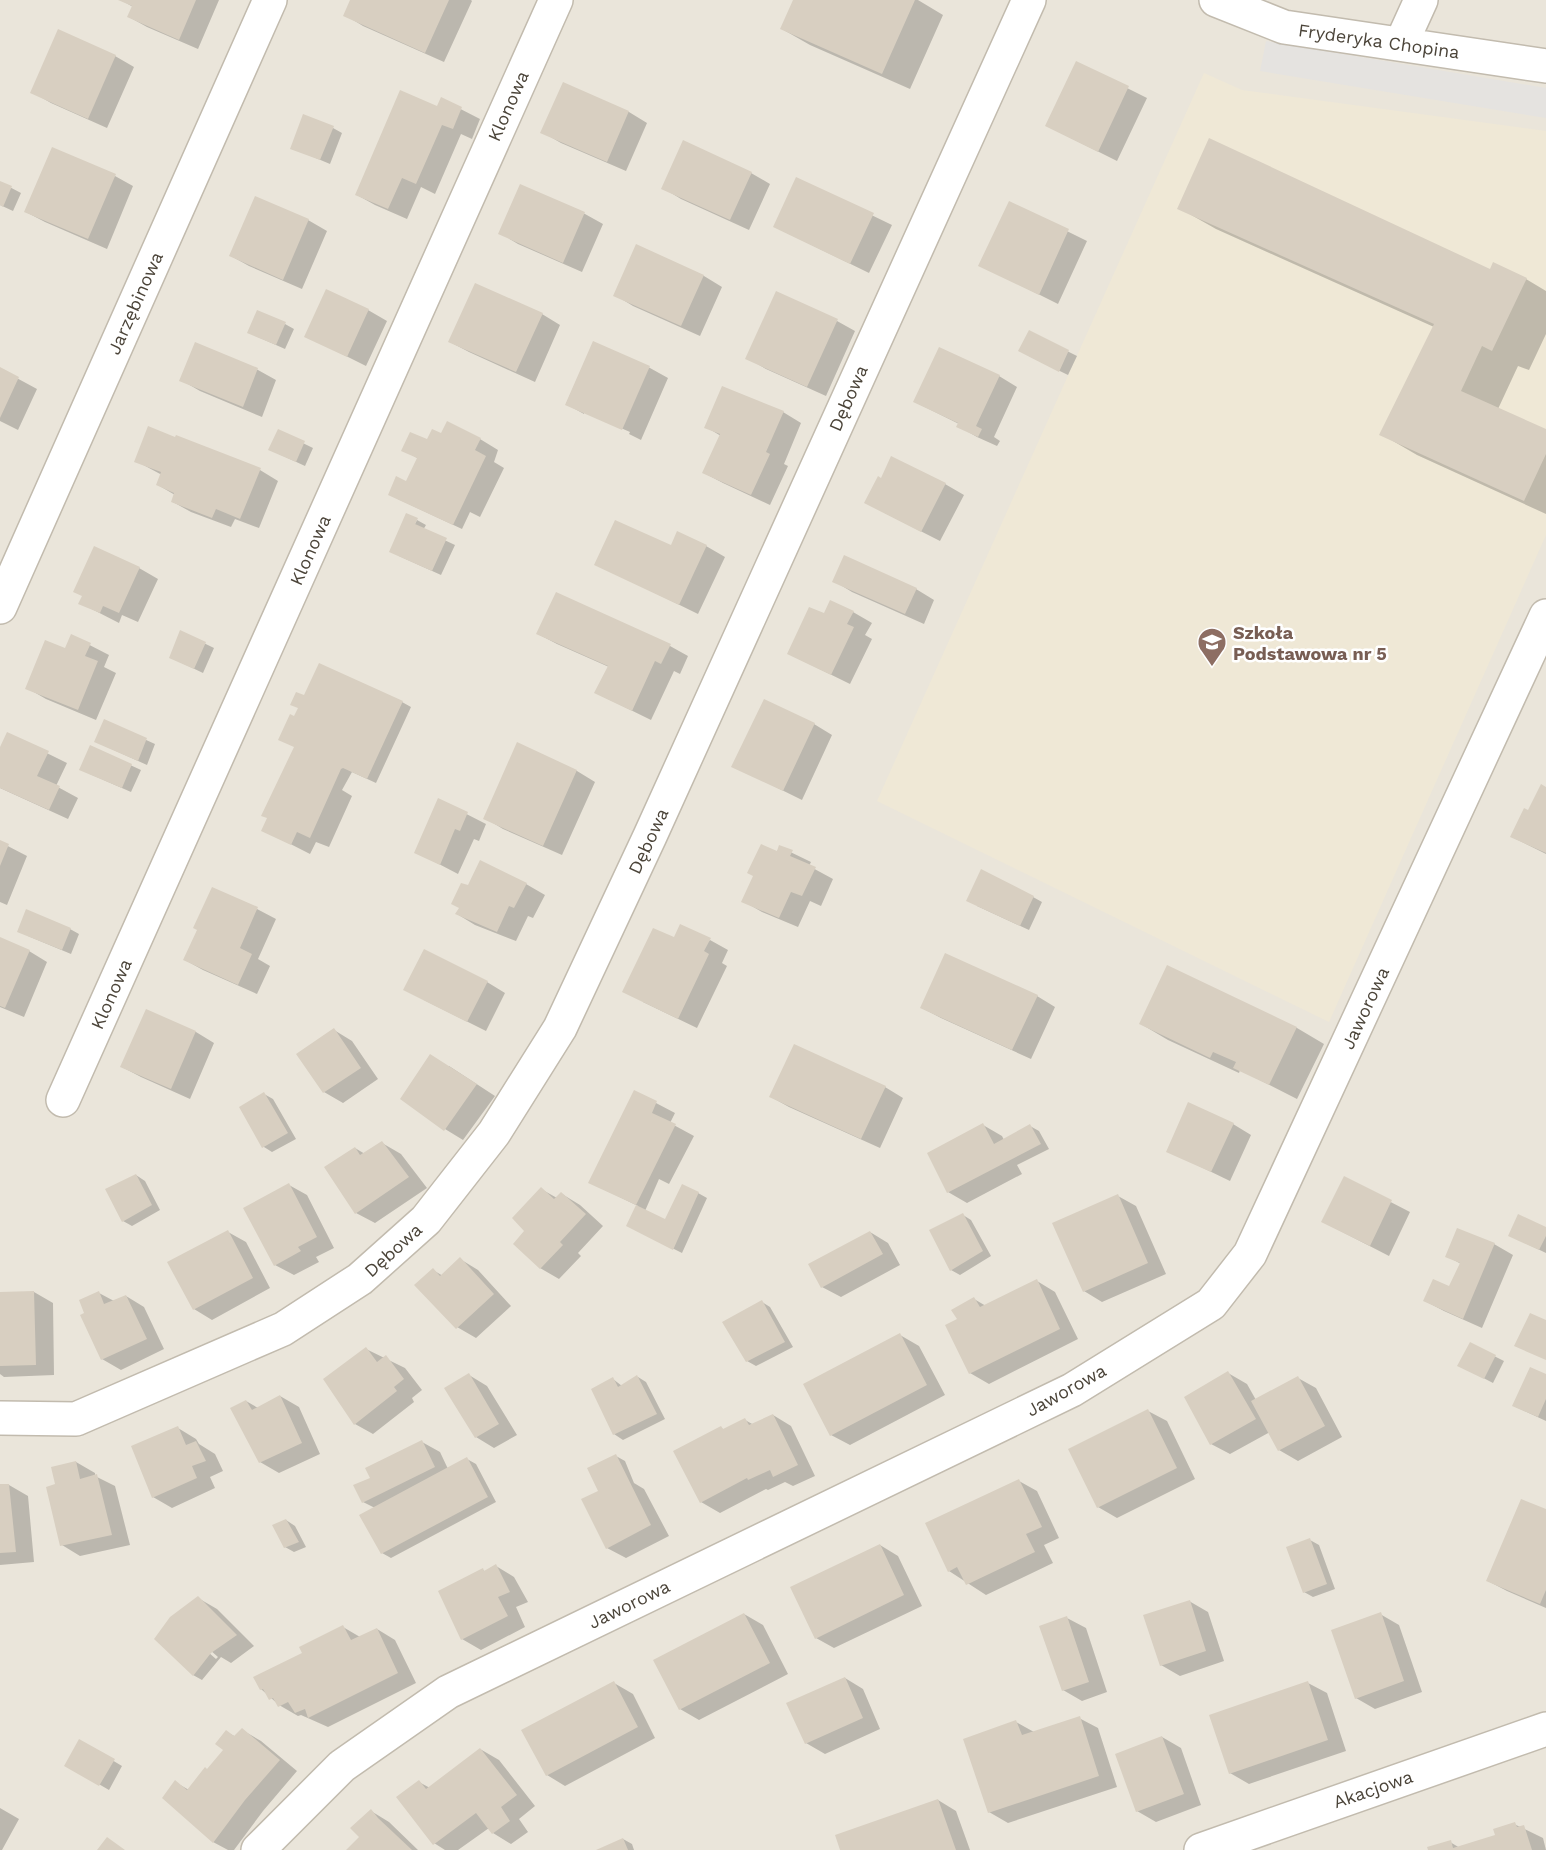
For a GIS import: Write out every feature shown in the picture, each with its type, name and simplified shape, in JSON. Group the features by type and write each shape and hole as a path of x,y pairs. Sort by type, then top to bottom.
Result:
{"street":[{"name":"Jarzębinowa","path":"0,607 270,0"},
{"name":"Klonowa","path":"63,1100 556,0"},
{"name":"Dębowa","path":"0,1418 76,1419 283,1329 360,1280 426,1220 494,1132 565,1017 655,825 1029,0"},
{"name":"Fryderyka Chopina","path":"1216,0 1284,27 1546,66"},
{"path":"1401,45 1421,0"},
{"name":"Jaworowa","path":"258,1850 342,1766 448,1692 1072,1390 1211,1304 1250,1254 1546,616"},
{"name":"Akacjowa","path":"1201,1850 1546,1729"}],"shaded area":[{"path":"0,0 1546,0 1546,1850 0,1850"},
{"path":"1266,41 1546,88 1546,118 1260,71"},
{"name":"Szkoła Podstawowa nr 5","path":"1204,73 1242,90 1546,131 1546,535 1329,1022 877,801"}],"building":[{"path":"118,0 196,0 179,40 127,17 132,6"},
{"path":"350,0 449,0 425,53 343,16"},
{"path":"793,0 915,0 882,74 780,29"},
{"path":"58,29 116,55 88,119 30,93"},
{"path":"1076,61 1129,86 1098,152 1045,126"},
{"path":"563,82 629,111 607,162 540,133"},
{"path":"400,90 437,106 441,97 462,107 453,129 442,125 416,184 402,178 388,209 355,195"},
{"path":"303,114 334,126 320,160 290,149"},
{"path":"1209,138 1490,269 1493,262 1527,278 1492,351 1482,346 1461,391 1546,429 1546,454 1524,501 1379,435 1434,324 1177,209"},
{"path":"683,140 752,172 730,220 661,189"},
{"path":"52,147 116,174 88,239 24,212"},
{"path":"796,177 874,213 850,264 773,227"},
{"path":"0,181 12,186 3,207 0,205"},
{"path":"520,184 585,212 563,263 498,234"},
{"path":"255,196 309,219 283,280 229,256"},
{"path":"1009,201 1069,229 1039,295 978,266"},
{"path":"636,244 704,275 681,326 613,296"},
{"path":"475,283 543,313 516,372 448,342"},
{"path":"326,289 369,309 347,357 304,337"},
{"path":"776,291 838,319 807,387 745,359"},
{"path":"257,310 286,322 276,345 247,333"},
{"path":"1029,330 1069,350 1059,372 1018,351"},
{"path":"593,341 650,366 622,430 565,405"},
{"path":"195,342 258,368 243,407 179,381"},
{"path":"939,347 1000,375 976,426 982,429 978,437 956,427 958,423 913,402"},
{"path":"0,367 19,377 0,418"},
{"path":"722,386 784,411 766,452 770,454 751,495 702,473 720,434 704,428"},
{"path":"447,421 481,438 475,450 486,456 453,525 388,495 396,476 406,481 417,458 401,451 410,432 427,439 432,429 441,433"},
{"path":"148,426 261,468 240,519 216,509 212,518 171,502 174,493 156,485 161,472 134,462"},
{"path":"278,429 305,441 296,462 268,450"},
{"path":"891,456 946,483 921,532 864,503 878,476 881,478"},
{"path":"406,513 418,518 415,524 447,538 432,571 389,552"},
{"path":"615,520 671,545 677,531 707,545 679,605 594,565"},
{"path":"94,546 140,567 119,613 103,606 100,613 78,604 82,596 73,592"},
{"path":"844,555 917,588 905,614 832,582"},
{"path":"556,592 671,644 661,664 655,661 632,711 594,693 608,666 536,634"},
{"path":"830,600 854,611 847,624 854,627 831,675 787,654 809,607 824,613"},
{"path":"180,630 206,642 194,669 169,658"},
{"path":"71,634 91,643 85,656 98,661 78,710 25,689 45,640 65,648"},
{"path":"319,663 403,701 367,779 341,769 310,838 297,832 291,845 261,831 267,818 261,816 294,747 278,740 290,714 294,716 298,708 290,705 296,692 304,695"},
{"path":"764,699 815,723 783,791 731,767"},
{"path":"104,719 147,738 138,761 94,742"},
{"path":"7,732 49,751 37,776 60,786 49,810 0,788 0,747"},
{"path":"517,742 577,770 543,846 483,819"},
{"path":"90,745 132,764 122,788 79,770"},
{"path":"1541,784 1546,787 1546,853 1510,837 1524,808 1528,810"},
{"path":"438,798 468,812 460,831 455,829 440,865 414,853"},
{"path":"0,840 9,844 0,866"},
{"path":"761,844 777,851 779,845 793,850 790,856 816,867 802,896 791,892 779,918 741,902 753,876 747,873"},
{"path":"480,860 527,883 514,908 509,906 497,932 455,914 459,908 451,904 461,883 468,885"},
{"path":"981,869 1034,896 1020,926 966,901"},
{"path":"212,887 258,907 240,948 252,954 238,985 183,960 197,930 193,928"},
{"path":"26,909 71,928 62,950 17,932"},
{"path":"680,924 711,938 704,951 709,954 678,1019 622,992 653,928 674,937"},
{"path":"0,937 30,950 5,1008 0,1006"},
{"path":"424,949 488,981 467,1022 403,990"},
{"path":"945,953 1038,995 1012,1050 920,1008"},
{"path":"1167,965 1297,1027 1269,1085 1233,1068 1236,1062 1213,1052 1210,1058 1139,1024"},
{"path":"146,1009 196,1031 171,1089 120,1067"},
{"path":"334,1028 361,1068 323,1093 296,1054"},
{"path":"794,1044 886,1086 861,1139 769,1097"},
{"path":"430,1054 477,1084 444,1131 400,1099"},
{"path":"634,1090 657,1101 652,1113 676,1124 636,1205 588,1183"},
{"path":"264,1092 288,1133 262,1148 239,1107"},
{"path":"1188,1102 1234,1123 1211,1172 1166,1152"},
{"path":"983,1123 994,1144 1030,1124 1041,1144 947,1193 927,1153"},
{"path":"382,1141 409,1177 355,1214 324,1167 355,1147 360,1155"},
{"path":"136,1174 152,1205 122,1222 105,1189"},
{"path":"1344,1176 1392,1200 1370,1246 1321,1222"},
{"path":"289,1183 317,1237 298,1247 301,1251 274,1266 243,1208"},
{"path":"682,1184 699,1192 673,1250 626,1226 636,1205 665,1219"},
{"path":"541,1187 554,1199 561,1192 586,1214 560,1242 563,1245 540,1269 513,1244 524,1231 512,1218"},
{"path":"1118,1194 1148,1263 1083,1292 1052,1223"},
{"path":"963,1213 983,1251 950,1271 929,1230"},
{"path":"1518,1214 1546,1227 1546,1236 1539,1250 1508,1236"},
{"path":"1457,1228 1495,1243 1463,1319 1423,1301 1433,1279 1449,1286 1460,1263 1445,1257"},
{"path":"228,1230 253,1278 193,1310 167,1262"},
{"path":"870,1231 883,1254 821,1288 808,1264"},
{"path":"460,1257 494,1294 456,1329 414,1285 433,1268 440,1276"},
{"path":"1037,1279 1060,1329 969,1374 945,1325 957,1319 951,1310 974,1297 980,1307"},
{"path":"34,1291 36,1365 0,1366 0,1292"},
{"path":"99,1291 104,1304 126,1295 147,1339 101,1360 80,1315 84,1313 79,1300"},
{"path":"762,1300 785,1342 746,1362 722,1322"},
{"path":"1530,1313 1546,1320 1546,1360 1514,1346"},
{"path":"900,1333 927,1385 830,1436 803,1384"},
{"path":"1470,1342 1496,1355 1484,1379 1457,1366"},
{"path":"366,1347 377,1362 386,1355 404,1379 394,1387 397,1391 354,1425 323,1379"},
{"path":"1530,1367 1546,1374 1546,1399 1538,1417 1512,1406"},
{"path":"1228,1371 1256,1419 1210,1445 1184,1397"},
{"path":"469,1373 499,1424 475,1438 444,1388"},
{"path":"637,1375 657,1414 613,1435 591,1389 613,1377 618,1387"},
{"path":"1298,1376 1325,1426 1278,1451 1251,1401"},
{"path":"280,1395 302,1443 259,1463 230,1408 246,1400 252,1410"},
{"path":"1148,1409 1177,1468 1097,1508 1068,1449"},
{"path":"773,1414 798,1465 773,1477 770,1470 748,1480 747,1478 700,1503 673,1451 721,1426 723,1429 745,1418 749,1425"},
{"path":"178,1426 186,1445 196,1441 206,1461 192,1466 197,1478 152,1498 131,1446"},
{"path":"422,1440 435,1467 362,1503 353,1485 370,1478 365,1468"},
{"path":"616,1454 651,1525 606,1549 581,1499 598,1491 587,1468"},
{"path":"467,1457 488,1497 381,1554 359,1515"},
{"path":"76,1461 80,1479 97,1474 112,1535 60,1546 46,1487 55,1484 51,1467"},
{"path":"1019,1479 1042,1527 1026,1534 1035,1552 966,1585 957,1567 948,1572 925,1523"},
{"path":"0,1484 9,1484 16,1552 0,1553"},
{"path":"1521,1499 1546,1509 1546,1590 1540,1604 1486,1581"},
{"path":"286,1519 299,1542 284,1548 272,1525"},
{"path":"1310,1538 1327,1584 1303,1593 1286,1547"},
{"path":"880,1544 904,1595 815,1639 790,1587"},
{"path":"496,1564 510,1592 498,1597 508,1616 461,1640 438,1591 483,1568 484,1571"},
{"path":"198,1596 237,1635 211,1653 193,1676 154,1639 170,1617"},
{"path":"1190,1600 1206,1651 1160,1666 1143,1615"},
{"path":"1381,1612 1404,1681 1355,1699 1331,1630"},
{"path":"744,1613 770,1663 679,1710 653,1660"},
{"path":"1067,1616 1089,1682 1062,1691 1039,1626"},
{"path":"343,1625 351,1640 377,1628 398,1673 308,1718 305,1709 295,1713 288,1702 278,1707 273,1698 269,1700 263,1689 260,1690 253,1677 302,1653 299,1647"},
{"path":"845,1677 863,1718 805,1744 786,1703"},
{"path":"614,1681 638,1727 546,1776 521,1730"},
{"path":"1308,1681 1328,1740 1229,1774 1209,1715"},
{"path":"1080,1716 1099,1776 988,1813 963,1739 1016,1720 1022,1735"},
{"path":"242,1728 280,1760 245,1800 213,1843 162,1798 175,1780 187,1790 205,1767 207,1769 223,1750 215,1744 226,1730 234,1736"},
{"path":"1162,1736 1184,1794 1136,1812 1115,1754"},
{"path":"79,1739 115,1759 99,1786 64,1766"},
{"path":"480,1748 517,1795 501,1807 510,1821 492,1834 476,1813 433,1845 396,1797 419,1780 426,1789"},
{"path":"938,1799 956,1850 840,1850 835,1835"},
{"path":"371,1809 412,1850 346,1850 359,1837 350,1828"},
{"path":"1515,1822 1517,1827 1524,1825 1532,1850 1428,1850 1427,1847 1451,1840 1453,1848 1495,1835 1493,1829"},
{"path":"107,1837 125,1850 97,1850"},
{"path":"623,1838 628,1850 596,1850"}],"place":[{"name":"Szkoła Podstawowa nr 5","path":"1212,668"}]}
